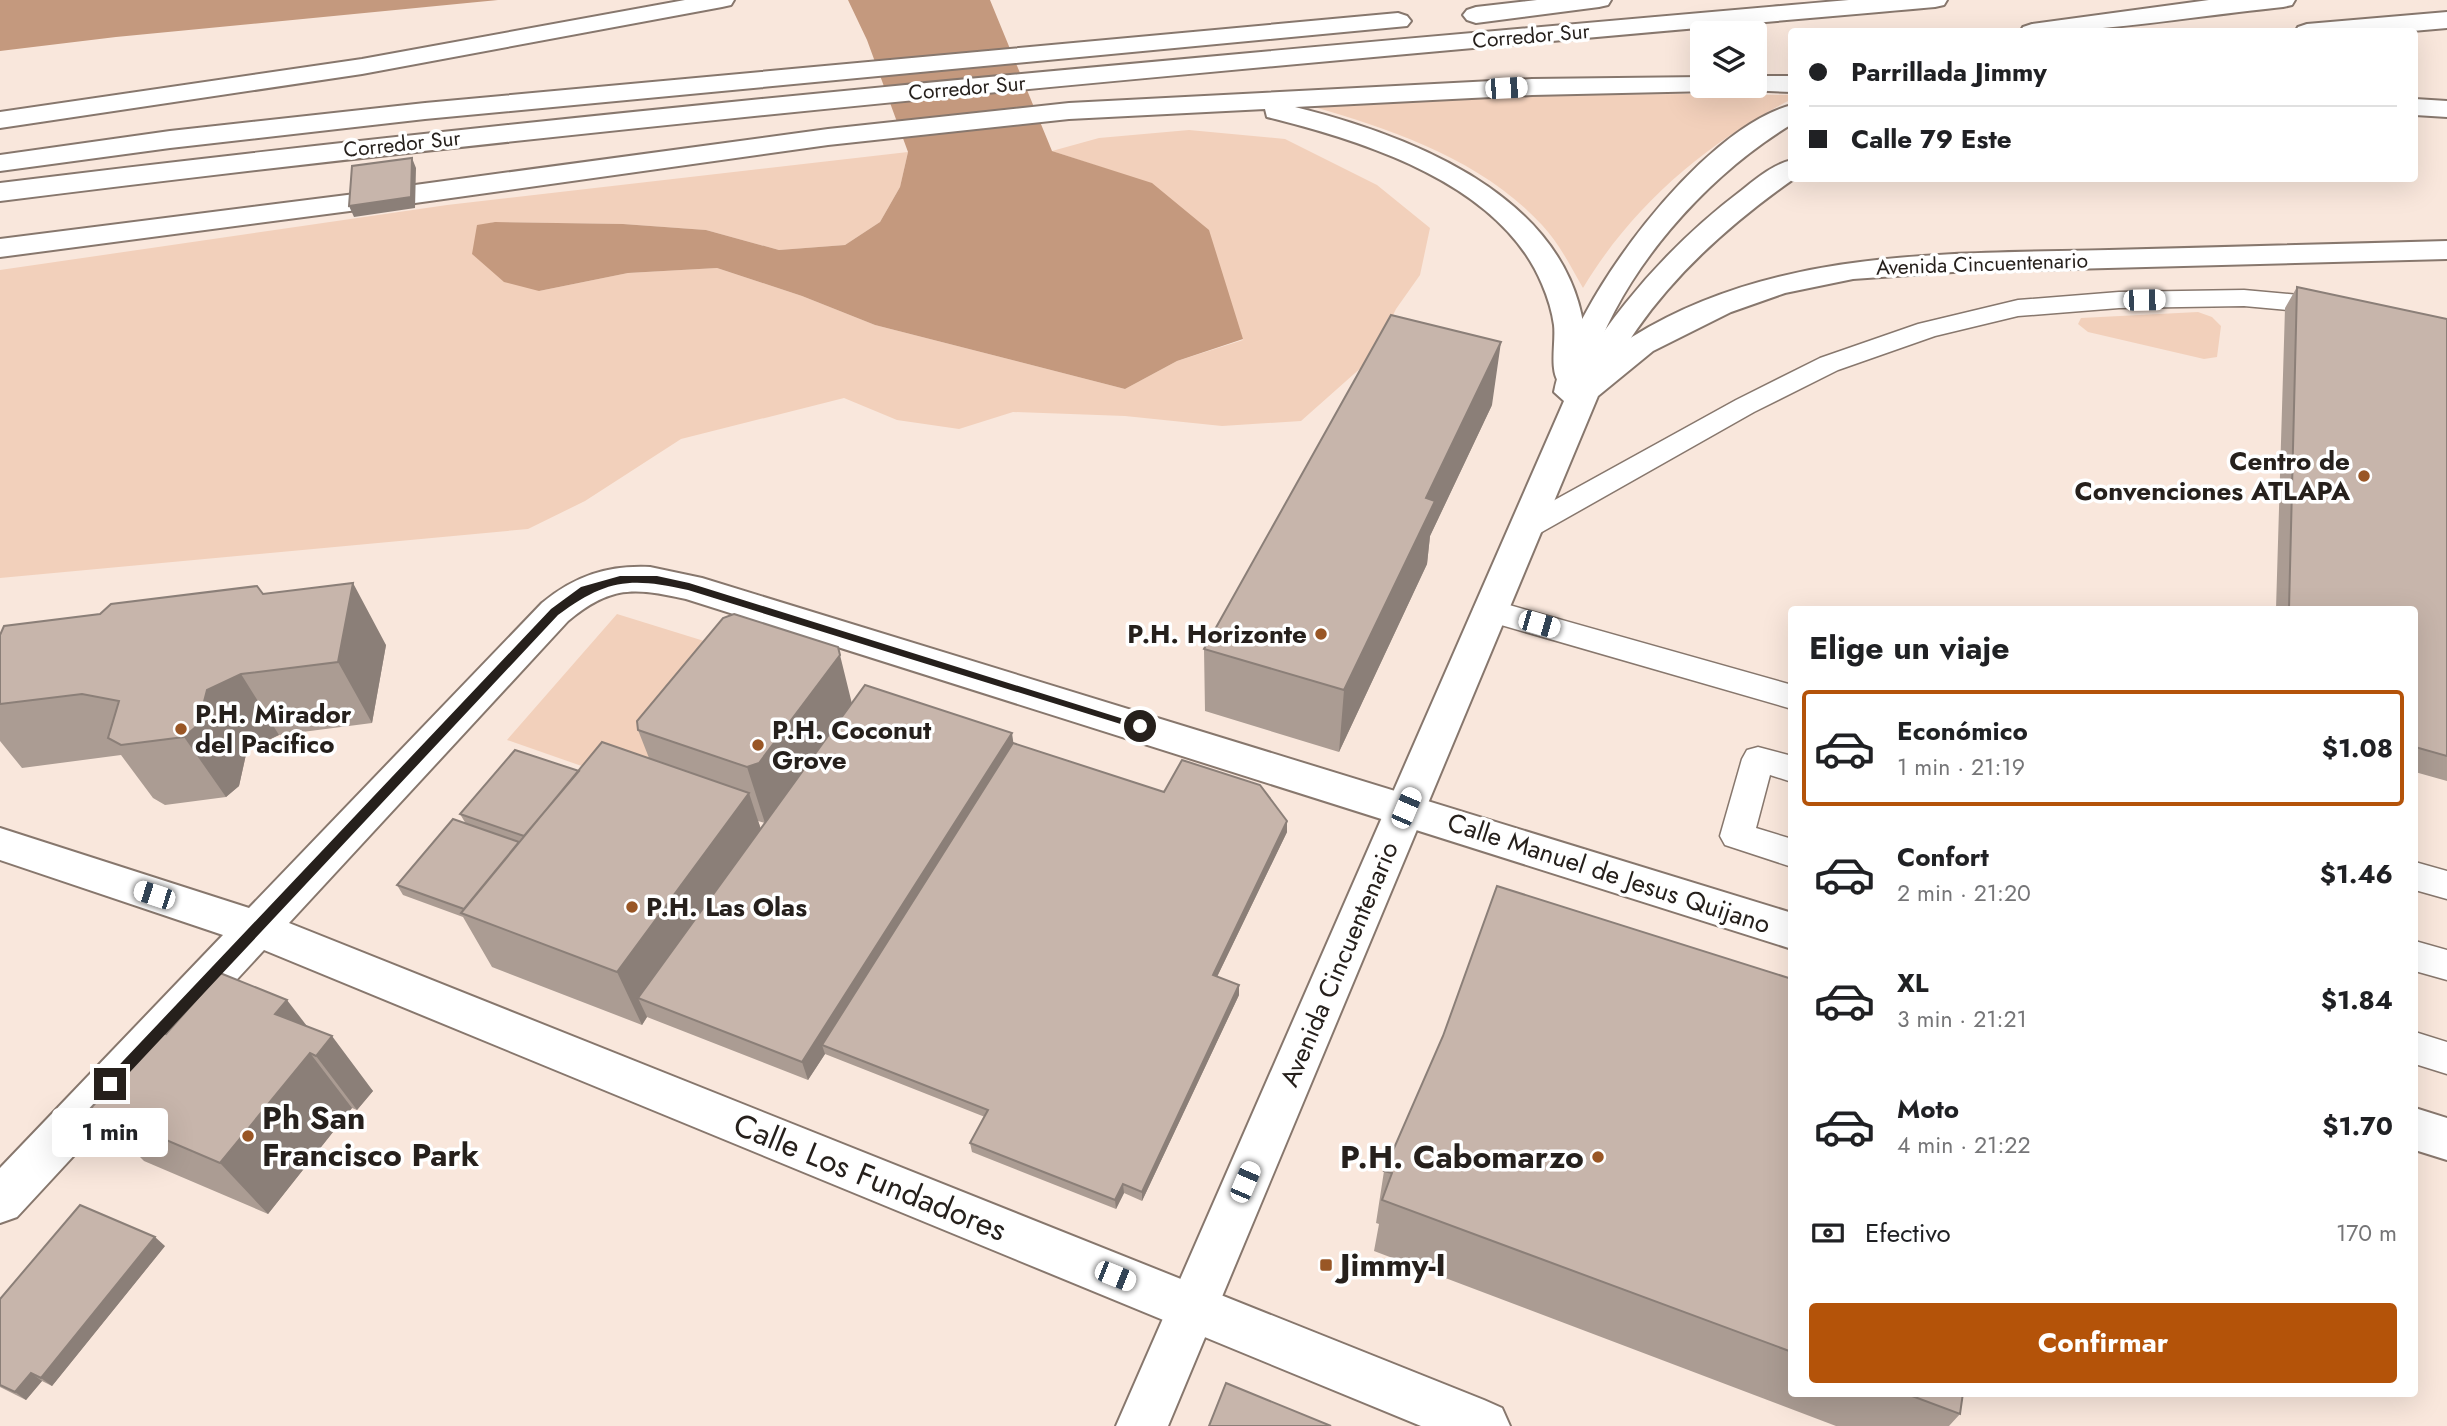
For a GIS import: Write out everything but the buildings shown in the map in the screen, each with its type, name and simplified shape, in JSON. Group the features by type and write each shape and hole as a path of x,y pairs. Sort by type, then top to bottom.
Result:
{"main road":[{"path":"0,120 281,81 563,33 722,0"},
{"name":"Corredor Sur","path":"1447,17 1599,0"},
{"name":"Corredor Sur","path":"0,192 260,158 867,97 1935,0"},
{"path":"2057,28 2146,14 2283,0"},
{"name":"Corredor Sur","path":"0,163 261,127 1023,53 1419,19"},
{"path":"2354,28 2447,20"},
{"path":"1767,84 1788,84"},
{"path":"415,194 828,137 1069,111 1532,87 1690,85"},
{"path":"1244,102 1360,133 1452,174 1511,219 1557,281 1564,300 1571,334 1575,398"},
{"path":"2418,107 2447,109"},
{"name":"Avenida Cincuentenario","path":"1142,1426 1523,530 1575,398 1606,305 1653,232 1711,168 1788,116"},
{"path":"1575,398 1617,331 1660,278 1736,207 1788,171"},
{"path":"0,248 355,203"},
{"name":"Avenida Cincuentenario","path":"1575,398 1642,344 1720,305 1779,285 1853,270 1953,263 2447,250"},
{"name":"Calle Manuel de Jesus Quijano","path":"0,1200 555,612 585,589 620,580 657,580 689,587 1406,808 1788,930"},
{"name":"Calle Los Fundadores","path":"0,844 256,929 1484,1426"},
{"path":"2418,1130 2447,1139"}],"lane":[{"path":"1523,530 1745,406 1829,364 1927,330 2018,308 2119,300 2244,298 2322,303 2360,312"},
{"path":"1488,610 1788,696"},
{"path":"1788,768 1758,759 1737,836 1788,852"},
{"path":"2418,877 2447,885"},
{"path":"2418,957 2447,965"},
{"path":"2418,1049 2447,1058"}],"shaded area":[{"path":"0,0 498,0 116,37 0,51"},
{"path":"848,0 990,0 1052,151 1152,183 1209,230 1243,339 1177,361 1125,389 875,325 802,296 717,268 628,273 539,291 504,282 472,254 477,225 495,222 623,224 706,230 779,250 845,245 880,222 900,187 908,152 867,40"},
{"path":"1690,94 1690,98 1767,98 1767,95 1788,95 1788,101 1730,135 1674,179 1624,230 1583,288 1542,225 1492,182 1435,150 1405,137 1311,106 1500,95"},
{"path":"1189,130 1285,139 1377,185 1430,228 1420,275 1396,309 1372,358 1301,421 1222,426 1125,416 1013,412 959,429 897,420 844,398 681,439 585,501 528,529 0,578 0,270 447,205 908,152 900,187 880,222 845,245 779,250 706,230 623,224 495,222 477,226 539,291 628,273 717,268 802,296 875,325 1125,389 1177,361 1243,340 1152,184 1052,151 1099,138"},
{"path":"2198,312 2212,317 2221,326 2217,357 2204,359 2088,332 2078,324 2081,318"},
{"path":"617,614 746,654 642,787 507,740"}],"place":[{"name":"Centro de Convenciones ATLAPA","path":"2364,476"},
{"name":"P.H. Horizonte","path":"1321,634"},
{"name":"P.H. Mirador del Pacifico","path":"181,729"},
{"name":"P.H. Coconut Grove","path":"758,745"},
{"name":"P.H. Las Olas","path":"632,907"},
{"name":"Ph San Francisco Park","path":"248,1136"},
{"name":"P.H. Cabomarzo","path":"1598,1157"},
{"name":"Jimmy-I","path":"1326,1265"}],"route":[{"path":"110,1084 555,612 585,589 620,580 657,580 689,587 1140,726"}]}
